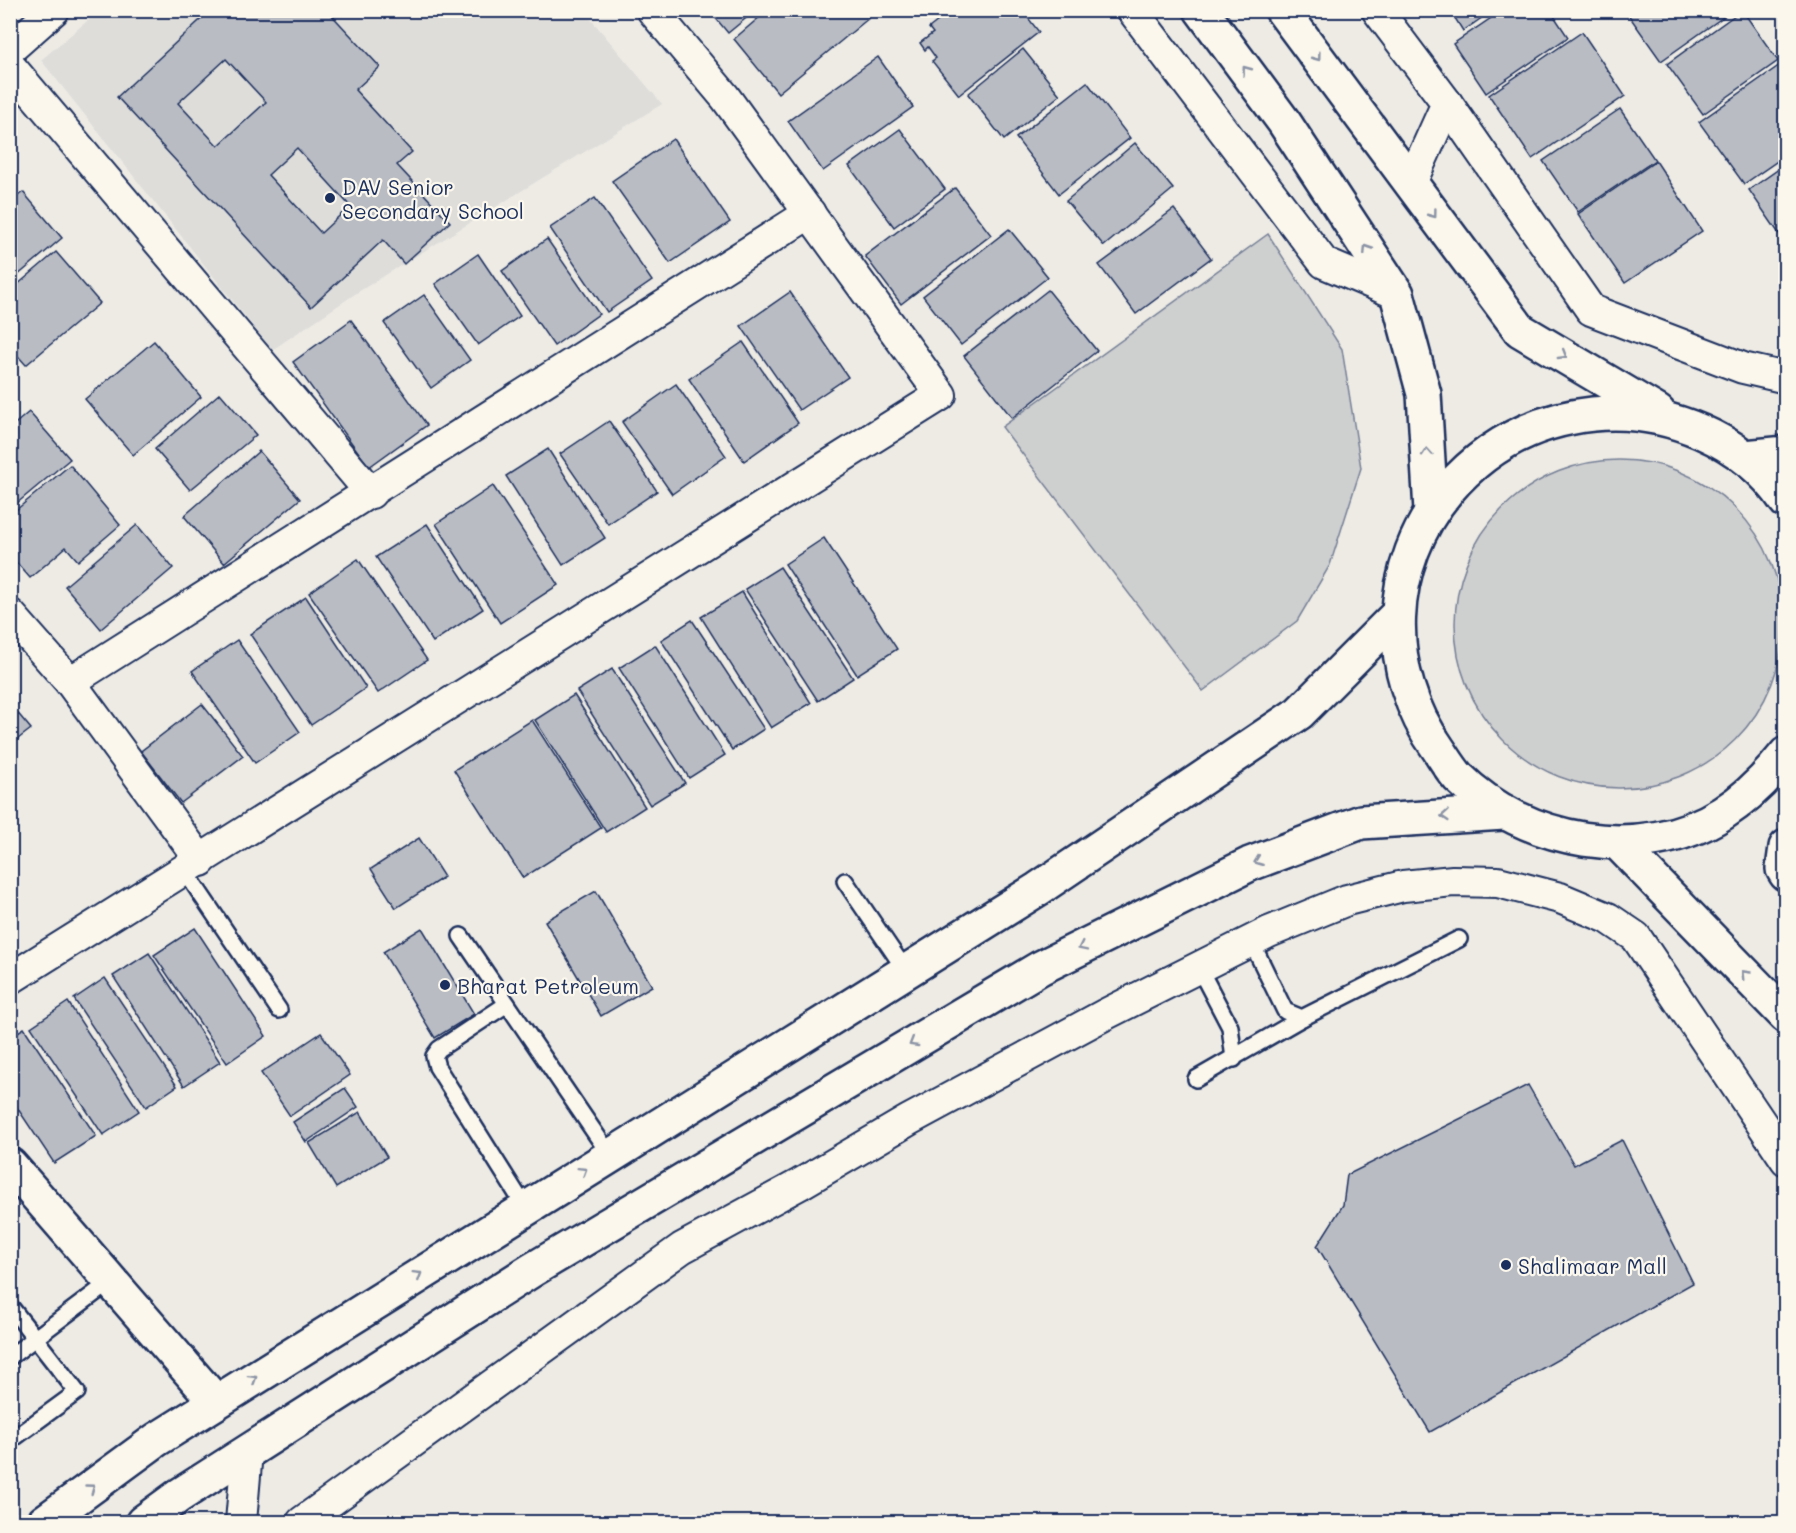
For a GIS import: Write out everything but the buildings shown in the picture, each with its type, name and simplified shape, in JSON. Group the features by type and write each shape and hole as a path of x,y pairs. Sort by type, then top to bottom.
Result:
{"street":[{"path":"10,48 54,10"},
{"path":"10,979 941,395 725,97 652,10"},
{"path":"1132,10 1324,263 1397,294"},
{"path":"1201,10 1284,122 1397,294 1424,394 1431,511"},
{"path":"1282,10 1520,330 1672,420 1710,435 1745,457 1778,489 1785,501"},
{"path":"1377,10 1447,103 1591,310 1743,368 1785,378"},
{"path":"10,66 371,493"},
{"path":"1411,183 1447,103"},
{"path":"70,682 810,213"},
{"path":"1672,420 1618,412 1563,417 1512,436 1467,468 1431,511 1408,560 1398,614 1402,673 1423,728 1458,776 1504,813 1559,836 1618,843 1671,835 1721,814 1764,782 1785,754"},
{"path":"1745,457 1785,453"},
{"path":"10,614 70,682 193,866"},
{"path":"44,1522 156,1440 525,1207 1038,889 1299,713 1398,614"},
{"path":"143,1522 247,1452 542,1264 1040,968 1250,864 1361,822 1504,813"},
{"path":"1618,843 1785,1016"},
{"path":"1785,847 1783,869 1785,874"},
{"path":"302,1522 682,1248 800,1184 919,1114 1251,941 1347,900 1403,886 1453,881 1498,882 1570,902 1608,918 1636,937 1785,1160"},
{"path":"10,1165 216,1402"},
{"path":"240,1522 247,1452"}],"lane":[{"path":"193,866 279,1010"},
{"path":"845,881 906,970"},
{"path":"461,936 610,1155"},
{"path":"1196,1079 1302,1018 1459,939"},
{"path":"1251,941 1285,1011 1302,1018"},
{"path":"1199,968 1230,1027 1234,1059"},
{"path":"507,1004 439,1049 434,1056 437,1066 525,1207"},
{"path":"10,1357 111,1281"},
{"path":"10,1306 77,1392 10,1441"}],"shaded area":[{"name":"DAV Senior Secondary School","path":"99,11 584,11 662,104 358,292 272,350 41,60"},
{"path":"1268,234 1342,349 1361,468 1330,565 1297,621 1203,691 1002,427"},
{"path":"1619,460 1651,463 1682,472 1710,488 1735,508 1755,533 1771,561 1780,592 1783,624 1780,656 1771,687 1755,715 1735,740 1710,760 1682,776 1651,785 1619,788 1587,785 1556,776 1528,760 1503,740 1483,715 1467,687 1458,656 1455,624 1458,592 1467,561 1483,533 1503,508 1528,488 1556,472 1587,463"}],"place":[{"name":"DAV Senior Secondary School","path":"330,198"},
{"name":"Bharat Petroleum","path":"445,985"},
{"name":"Shalimaar Mall","path":"1506,1265"}]}
